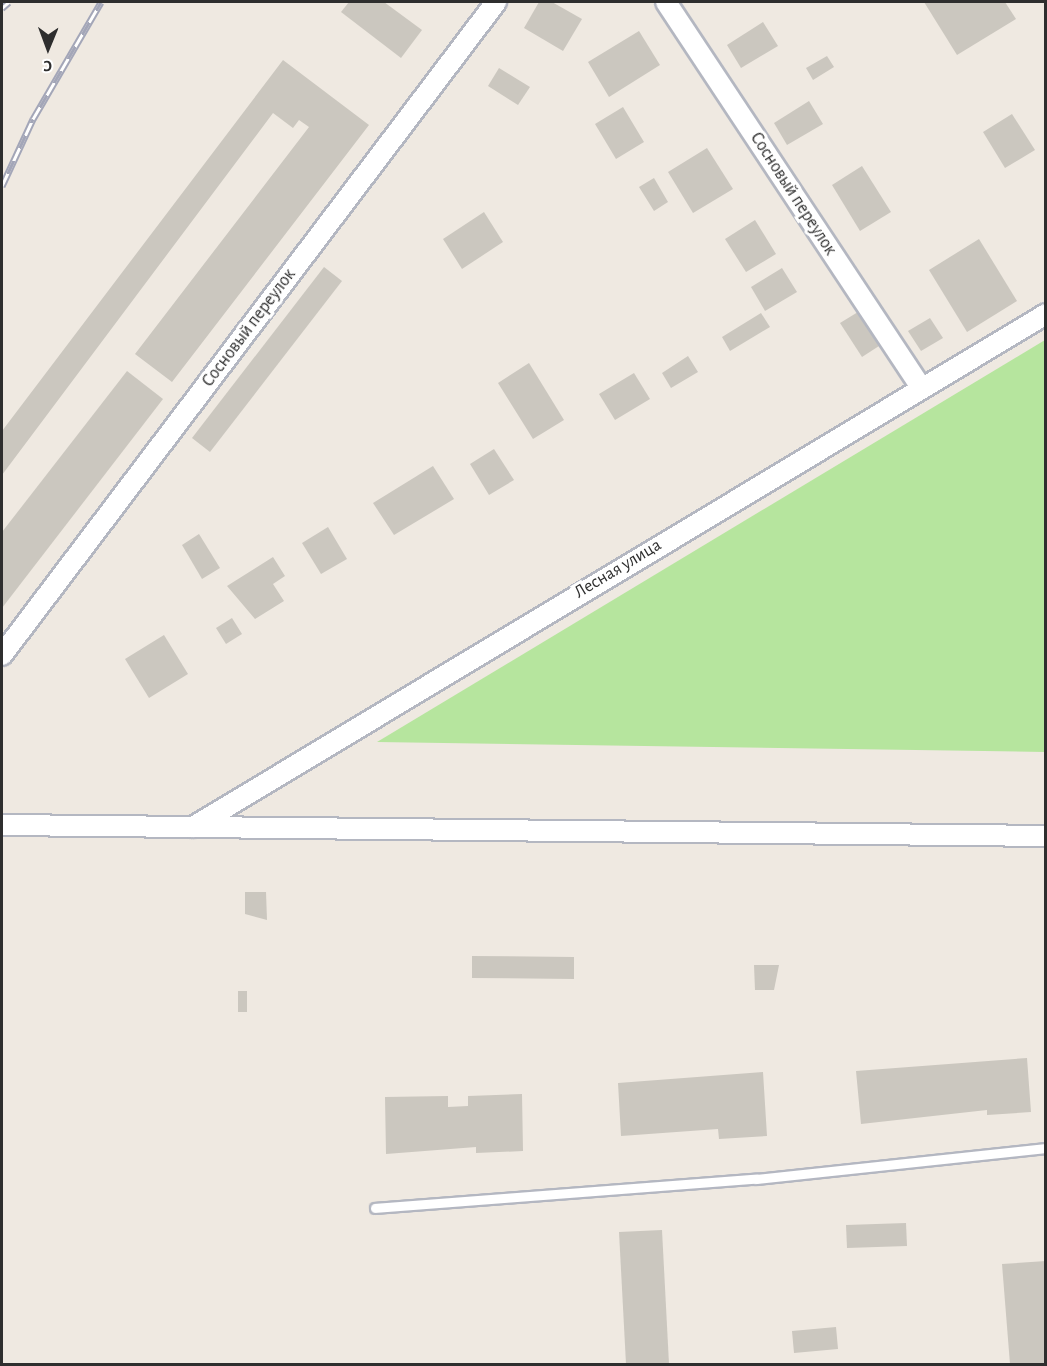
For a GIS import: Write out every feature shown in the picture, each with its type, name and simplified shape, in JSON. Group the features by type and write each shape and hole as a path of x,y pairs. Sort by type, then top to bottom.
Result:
{"street":[{"name":"Сосновый переулок","path":"2,655 496,2"},
{"name":"Сосновый переулок","path":"666,2 920,386"},
{"name":"Лесная улица","path":"193,827 920,386 1046,314"},
{"path":"2,825 1046,836"}],"lane":[{"path":"375,1208 756,1179 1046,1148"}],"green space":[{"path":"1045,340 1045,752 377,742"}],"building":[{"path":"349,2 384,2 422,30 401,58 341,12"},
{"path":"539,2 552,2 582,19 563,51 524,28"},
{"path":"924,2 1005,2 1016,19 957,55"},
{"path":"763,22 778,46 741,68 727,45"},
{"path":"639,31 660,65 609,97 588,62"},
{"path":"827,56 834,67 813,80 806,68"},
{"path":"283,60 369,125 172,382 135,354 309,127 299,120 293,128 273,113 2,475 2,431"},
{"path":"499,68 530,87 518,105 488,86"},
{"path":"809,101 823,124 787,145 774,123"},
{"path":"623,107 644,142 616,159 595,124"},
{"path":"1012,114 1035,150 1005,168 983,132"},
{"path":"707,148 733,189 693,213 668,172"},
{"path":"862,166 891,212 860,231 832,185"},
{"path":"654,178 668,202 654,211 639,187"},
{"path":"484,212 503,242 462,269 443,239"},
{"path":"755,220 776,254 746,272 725,239"},
{"path":"979,239 1017,301 967,332 929,270"},
{"path":"324,267 342,281 210,452 192,438"},
{"path":"782,268 797,292 765,311 751,287"},
{"path":"858,312 879,346 862,357 840,323"},
{"path":"761,313 770,327 730,351 722,337"},
{"path":"930,318 943,338 921,351 908,331"},
{"path":"688,356 698,372 671,388 662,373"},
{"path":"529,363 564,420 533,439 498,383"},
{"path":"127,371 163,399 2,608 2,532"},
{"path":"634,373 650,399 615,420 599,394"},
{"path":"494,449 514,480 489,495 470,464"},
{"path":"433,466 454,499 394,535 373,503"},
{"path":"328,527 347,559 321,574 302,543"},
{"path":"199,534 220,568 202,579 182,545"},
{"path":"273,557 285,576 273,584 284,601 255,619 227,586"},
{"path":"232,618 242,634 226,644 216,628"},
{"path":"164,635 188,674 149,698 125,659"},
{"path":"245,892 266,892 267,920 245,914"},
{"path":"472,956 574,957 574,979 472,978"},
{"path":"754,965 779,965 774,990 755,990"},
{"path":"238,991 247,991 247,1012 238,1012"},
{"path":"1027,1058 1031,1112 987,1115 987,1110 861,1124 856,1071"},
{"path":"763,1072 767,1136 719,1139 718,1129 621,1136 618,1083"},
{"path":"522,1094 523,1151 476,1153 476,1147 386,1154 385,1097 448,1096 448,1107 468,1106 468,1096"},
{"path":"906,1223 907,1246 847,1248 846,1225"},
{"path":"662,1230 669,1364 626,1364 619,1232"},
{"path":"1046,1261 1046,1364 1010,1364 1002,1264"},
{"path":"836,1327 838,1349 794,1353 792,1331"}],"railway":[{"path":"2,8 9,2"},
{"path":"2,186 33,119 101,2"}]}
